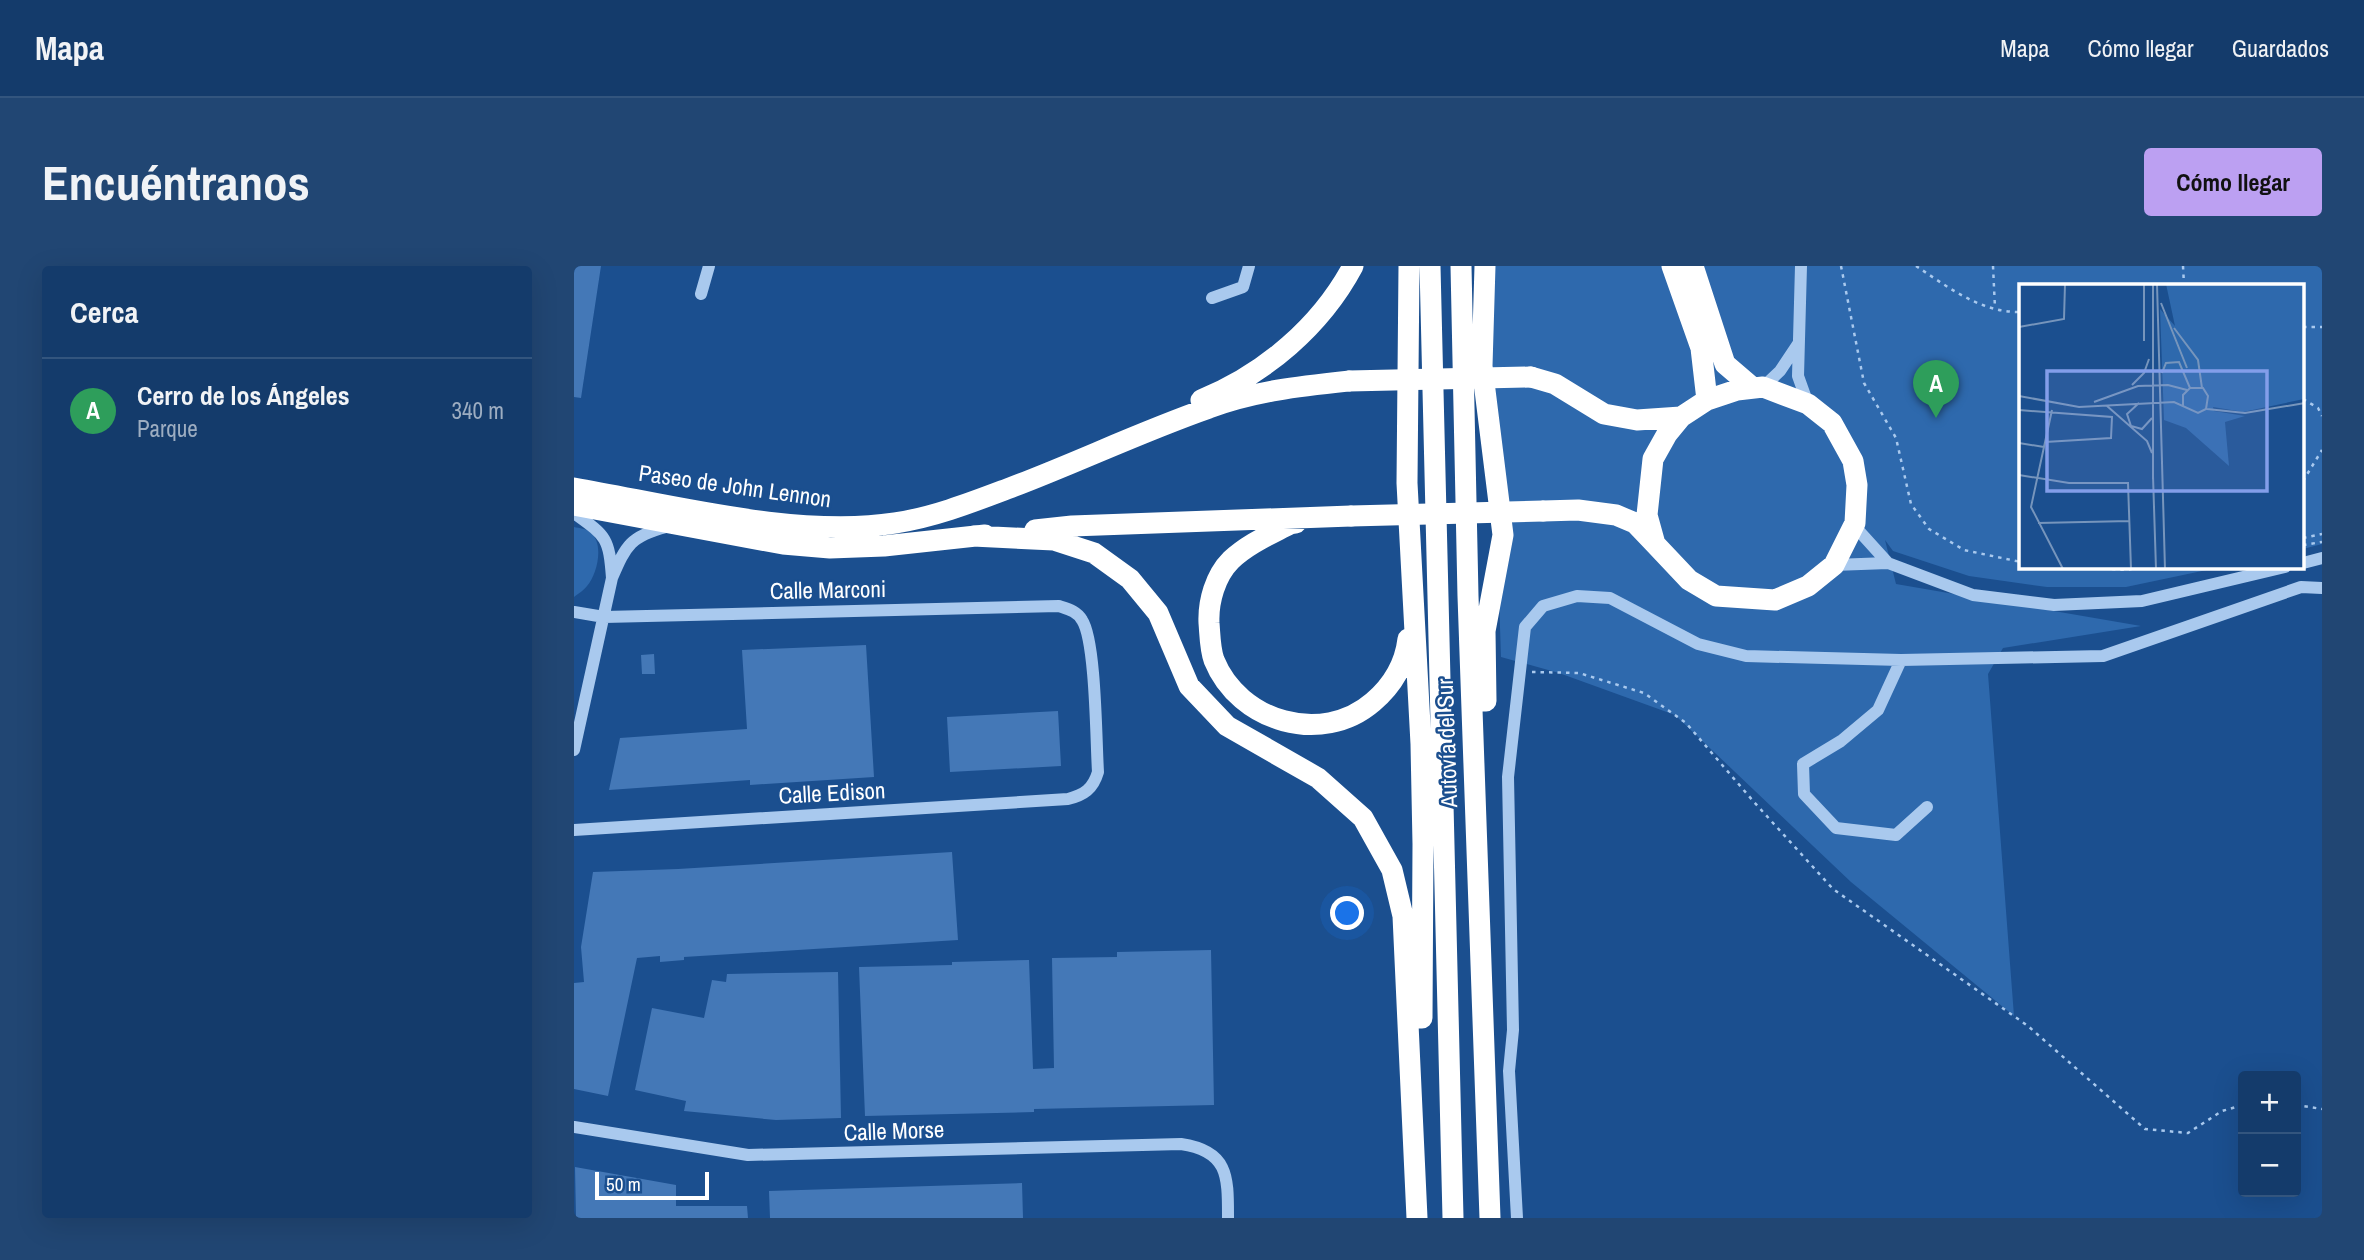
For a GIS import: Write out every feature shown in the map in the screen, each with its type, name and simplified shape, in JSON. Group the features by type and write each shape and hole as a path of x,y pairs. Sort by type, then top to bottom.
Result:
{"highway":[{"path":"1049,473 1103,439 1209,397 1254,373 1290,346 1321,313 1353,266"},
{"path":"1409,266 1407,483 1421,744 1423,844 1422,1026 1414,1125"},
{"name":"Autovía del Sur","path":"1430,266 1453,1218"},
{"name":"Autovía del Sur","path":"1461,266 1468,596 1490,1218"},
{"path":"1483,993 1489,891 1485,631 1503,535 1482,366 1485,266"},
{"path":"1672,266 1701,348 1707,400"},
{"path":"972,536 1072,526 1578,510 1616,514 1635,523 1689,580 1716,596 1775,600 1808,586 1834,565 1855,523 1857,485 1853,461 1832,423 1808,404 1758,388 1726,364 1693,266"},
{"path":"1049,473 1210,407 1258,394 1349,381 1531,377 1555,384 1604,414 1637,420 1681,417"},
{"path":"1656,544 1647,514 1653,460 1667,434 1681,417 1707,400 1737,390 1758,388"},
{"name":"Paseo de John Lennon","path":"574,488 735,517 841,527 895,523 952,510 1049,473"},
{"name":"Paseo de John Lennon","path":"574,505 783,544 830,548 884,546 972,536"},
{"path":"1351,516 1290,524 1248,546 1229,562 1217,582 1208,608 1214,659 1225,679 1241,699 1265,715 1290,724 1328,724 1363,711 1383,693 1398,674 1406,653 1412,609"},
{"path":"972,536 1054,540 1094,553 1130,579 1158,613 1189,686 1227,726 1318,778 1363,818 1392,870 1404,916 1417,1218"}],"street":[{"path":"701,294 709,266"},
{"path":"1212,298 1243,287 1249,266"},
{"path":"1801,266 1798,376 1808,404"},
{"path":"1758,388 1780,370 1798,344"},
{"path":"574,513 602,533 610,554 612,578"},
{"path":"1855,523 1888,563"},
{"path":"574,750 612,578 623,554 642,533 676,524"},
{"path":"2304,563 2322,558"},
{"path":"1834,565 1888,563 1973,595 2054,605 2142,601 2277,569"},
{"path":"1517,1218 1509,1071 1513,1030 1508,777 1525,626 1544,606 1577,596 1610,598 1698,644 1746,656 1901,660 2102,656 2301,587 2322,588"},
{"name":"Calle Marconi","path":"574,612 604,617 1059,606 1071,610 1081,617 1090,639 1098,772 1090,790"},
{"path":"1901,660 1878,710 1841,741 1803,764 1804,794 1836,828 1896,835 1927,807"},
{"name":"Calle Edison","path":"574,830 1068,799 1090,790"},
{"name":"Calle Morse","path":"574,1127 748,1155 1181,1144 1199,1147 1214,1156 1225,1170 1228,1218"}],"path":[{"path":"1841,266 1864,383 1896,438 1912,505 1929,529 1964,550 2019,562"},
{"path":"1916,266 1965,298 2008,312 2019,312"},
{"path":"1993,266 1995,308"},
{"path":"2183,266 2184,284"},
{"path":"2304,327 2322,327"},
{"path":"2304,400 2318,408 2322,416"},
{"path":"2304,479 2322,450"},
{"path":"2304,538 2322,534"},
{"path":"2304,545 2322,541"},
{"path":"2110,569 2132,569"},
{"path":"1518,672 1579,673 1644,693 1686,723 1833,889 2028,1026 2145,1129 2188,1133 2222,1111 2238,1106"},
{"path":"2301,1106 2322,1109"}],"shaded area":[{"path":"1488,266 2322,266 2322,544 2304,549 2304,284 2019,284 2019,569 2212,569 2126,587 2047,587 1969,576 1893,551 1885,540 1896,584 2141,626 2003,648 1988,674 2014,1016 1851,882 1675,715 1559,673 1501,657"},
{"path":"574,527 585,529 595,537 598,559 591,581 574,597"}],"building":[{"path":"574,266 601,266 581,398 574,397"},
{"path":"866,645 874,777 750,785 750,780 609,790 620,738 747,729 742,650"},
{"path":"654,654 655,674 642,674 641,655"},
{"path":"1058,711 1061,766 950,772 947,717"},
{"path":"952,852 958,940 684,957 684,960 660,962 660,956 637,958 608,1096 574,1089 574,983 584,982 581,947 593,872"},
{"path":"1211,950 1214,1105 865,1116 859,967 1029,960 1033,1069 1054,1068 1052,958 1117,957 1117,952"},
{"path":"838,972 841,1118 776,1120 684,1111 686,1101 635,1090 652,1008 704,1018 712,980 726,982 727,974"},
{"path":"575,1167 676,1185 676,1206 747,1206 748,1218 576,1218"},
{"path":"1022,1183 1023,1218 770,1218 769,1191"}],"place":[{"name":"Cerro de los Ángeles","path":"1936,418"}]}
